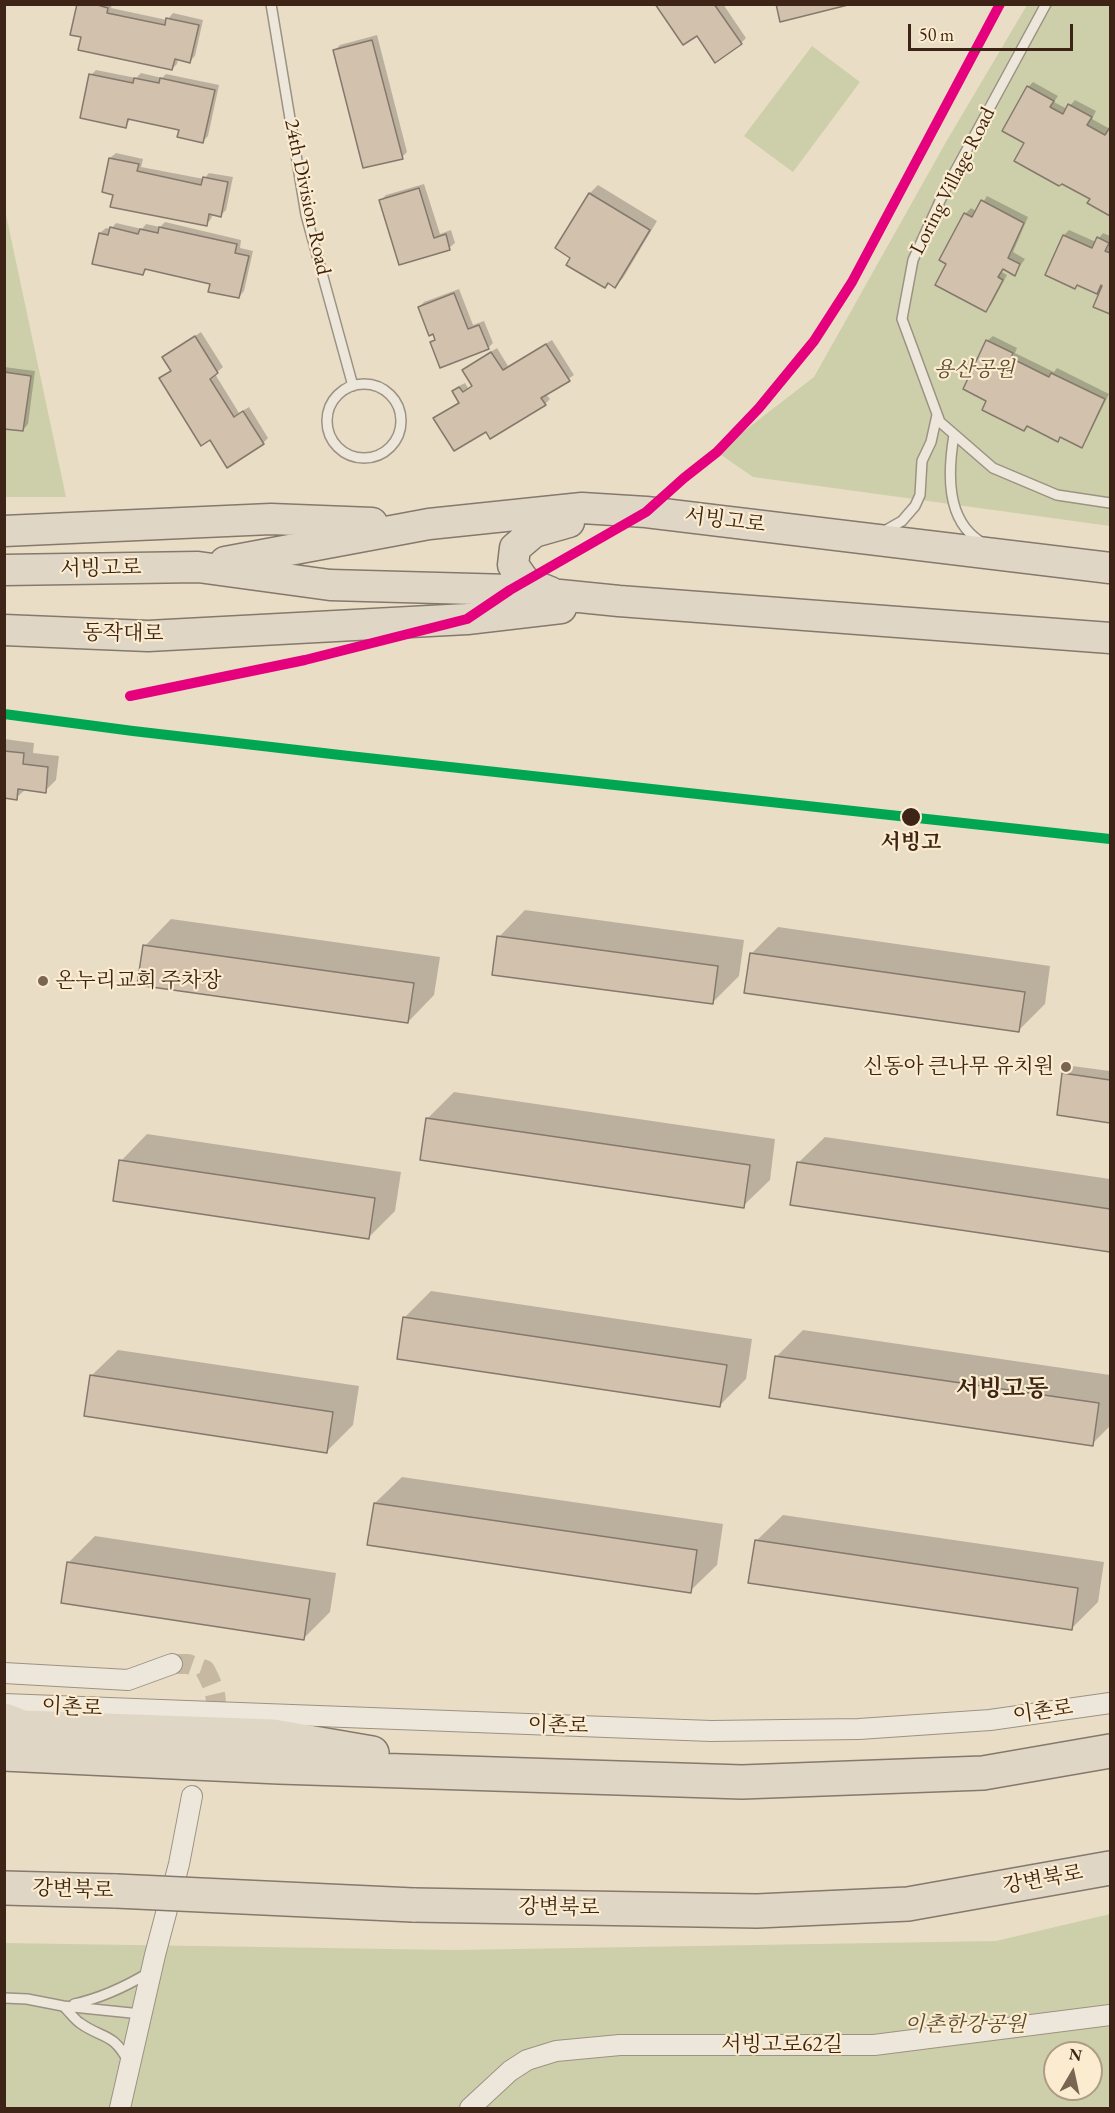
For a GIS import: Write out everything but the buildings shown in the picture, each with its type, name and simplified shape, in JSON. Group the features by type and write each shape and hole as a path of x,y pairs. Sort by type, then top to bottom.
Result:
{"highway":[{"path":"4,1720 22,1727 273,1736 492,1774"},
{"path":"4,1754 279,1767 742,1782 983,1773 1110,1751"},
{"name":"강변북로","path":"4,1888 413,1905 757,1911 908,1904 1110,1868"},
{"path":"4,1878 44,1888"}],"main road":[{"name":"서빙고로","path":"198,567 429,524 582,508 646,512 1110,568"},
{"path":"555,594 525,582 513,565 515,548 534,532 612,510"},
{"path":"4,531 271,519 429,524"},
{"name":"서빙고로","path":"4,570 198,567 330,585 455,587 1110,638"},
{"name":"동작대로","path":"4,630 148,636 467,619 618,601"},
{"name":"서빙고로","path":"1078,635 1110,628"}],"street":[{"path":"4,1673 128,1680 172,1664"},
{"name":"이촌로","path":"4,1704 711,1731 859,1728 978,1720 1110,1703"},
{"path":"120,2109 141,2014 180,1864 192,1796"},
{"name":"서빙고로62길","path":"470,2109 510,2070 527,2060 556,2051 620,2045 874,2045 1110,2015"}],"lane":[{"name":"24th Division Road","path":"271,4 306,215 353,386"},
{"name":"Loring Village Road","path":"1046,4 945,190 913,260 902,319 940,422 954,435 993,468 1057,495 1110,503"},
{"path":"369,385 380,388 390,394 397,404 402,426 392,447 381,455 356,458 334,444 328,432 327,419 330,407 337,396 353,386 369,385"},
{"path":"871,539 902,521 915,506 920,495 922,461 931,442 938,415"},
{"path":"954,435 950,458 954,508 970,535 1006,557"},
{"path":"63,2006 90,2001 117,1991 154,1963"},
{"path":"4,1998 141,2014"},
{"path":"63,2006 80,2023 103,2033 119,2045 130,2066"}],"green space":[{"name":"용산공원","path":"1027,5 1110,5 1110,526 753,477 717,452 814,377 946,142"},
{"path":"812,46 860,82 793,172 744,136"},
{"path":"5,210 66,497 5,497"},
{"name":"이촌한강공원","path":"1110,1914 1110,2108 5,2108 4,1943 455,1950 996,1941"}],"tunnel":[{"path":"172,1664 188,1664 205,1670 216,1698 212,1727"}],"railway":[{"path":"130,696 305,660 467,619 510,590 646,512 717,452 759,408 814,341 852,282 1000,4"}],"transit line":[{"path":"130,696 305,660 467,619 510,590 646,512 717,452 759,408 814,341 852,282 1000,4"},
{"path":"4,714 349,756 1110,839"}],"place":[{"name":"서빙고","path":"911,817"},
{"name":"온누리교회 주차장","path":"43,981"},
{"name":"신동아 큰나무 유치원","path":"1066,1067"}],"district":[{"name":"서빙고동","path":"1002,1389"}]}
